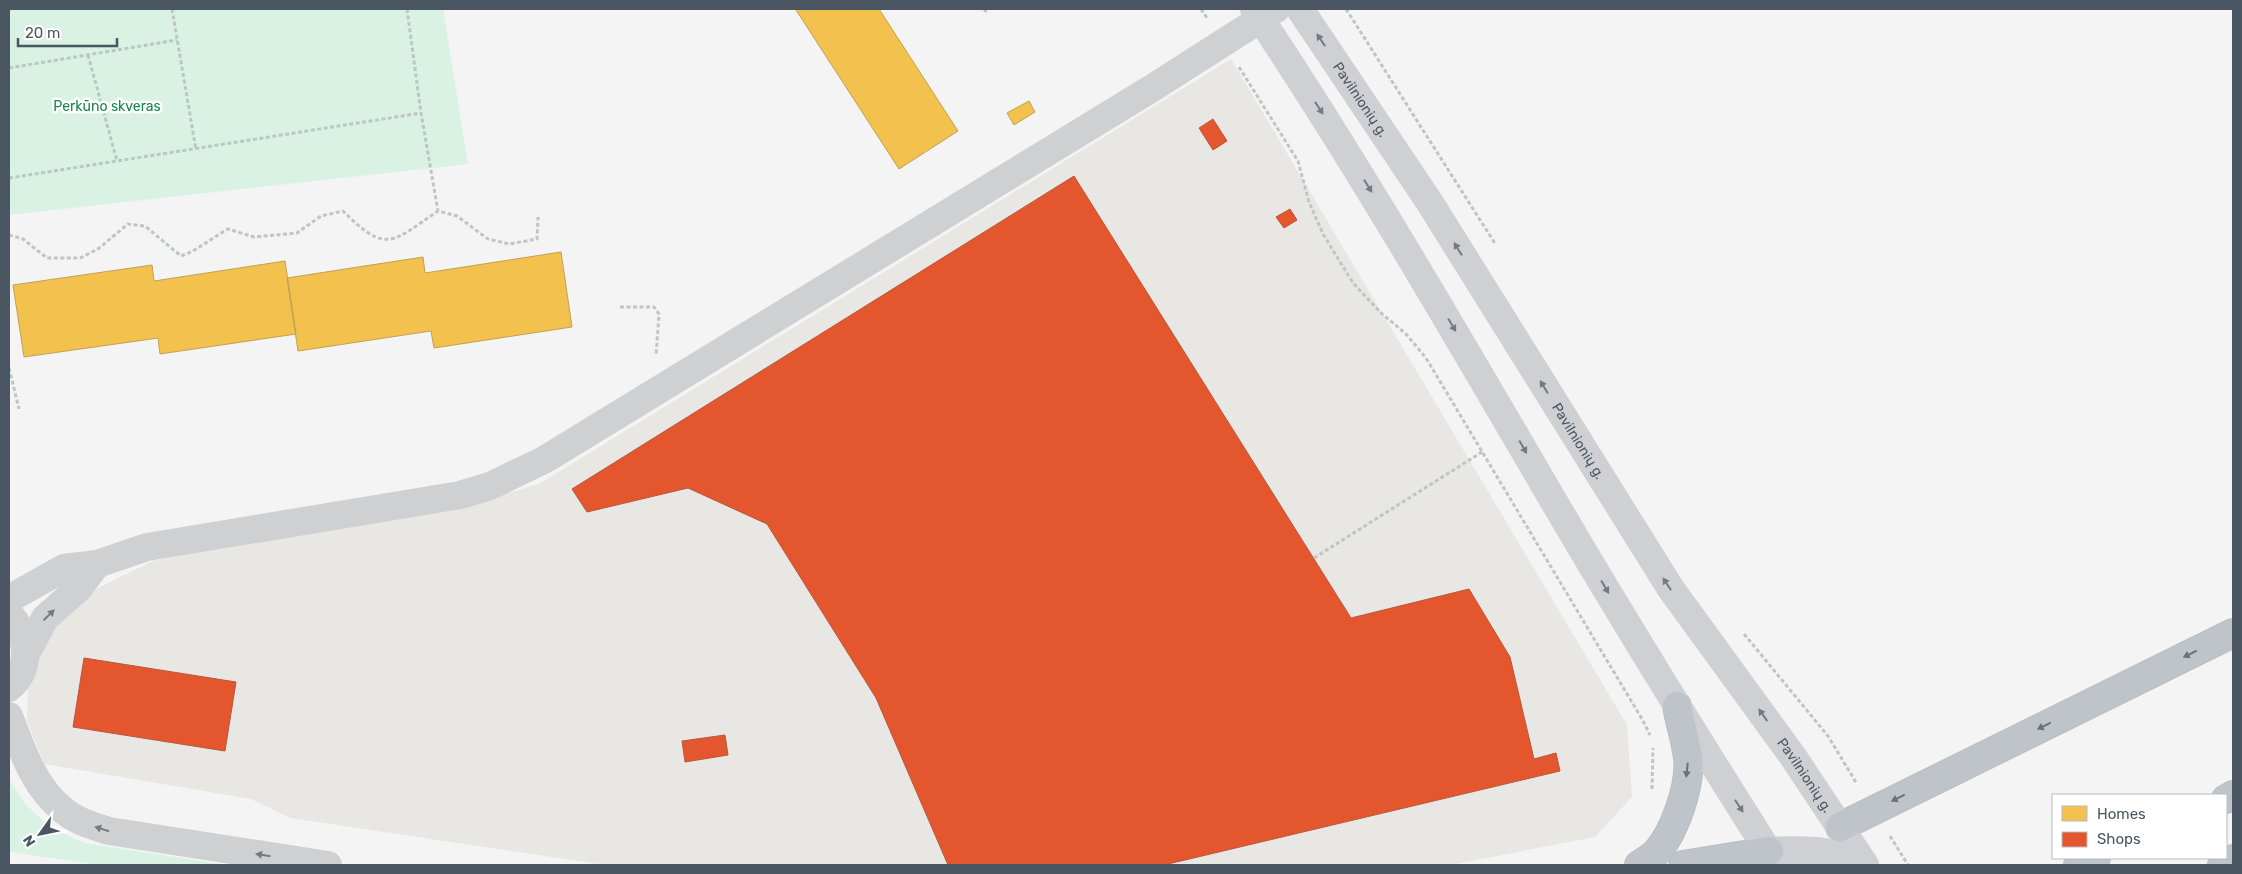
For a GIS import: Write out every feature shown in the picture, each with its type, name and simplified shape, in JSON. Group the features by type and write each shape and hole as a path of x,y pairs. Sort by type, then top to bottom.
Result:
{"highway":[{"path":"1840,827 2233,632"},
{"path":"1639,865 1655,854 1668,835 1677,815 1685,788 1688,759 1676,706"},
{"path":"1683,865 1773,858"},
{"path":"2078,865 2093,859"},
{"path":"2222,865 2233,859"}],"street":[{"name":"Pavilnionių g.","path":"1300,9 1430,203 1671,589 1753,700 1864,864"},
{"path":"9,599 64,568 97,564 147,547 460,495 490,486 544,460 1223,44 1263,12 1676,706 1773,858"},
{"path":"9,688 21,672 26,656 45,618 78,589 97,564"},
{"path":"9,614 19,627 25,641 26,656"},
{"path":"9,716 28,766 44,790 63,810 84,823 109,831 328,865"},
{"path":"1773,858 1840,827"},
{"path":"1773,858 1809,849 1837,853 1864,864"}],"path":[{"path":"172,9 196,150"},
{"path":"407,9 421,113 438,211"},
{"path":"984,9 987,13"},
{"path":"1200,9 1298,161 1309,202 1323,234 1353,283 1380,312 1406,334 1426,358 1642,719 1653,743 1652,796 1654,805 1677,815"},
{"path":"1346,9 1500,252"},
{"path":"9,68 177,40"},
{"path":"88,55 118,161"},
{"path":"9,178 421,113"},
{"path":"9,235 23,239 47,258 80,258 98,249 128,224 145,226 181,256 194,251 212,237 228,229 254,237 297,233 321,216 343,211 358,226 380,240 397,239 438,211 457,216 488,239 509,244 537,239 538,217"},
{"path":"620,307 654,307 659,314 655,354 670,383"},
{"path":"9,368 19,409"},
{"path":"1314,558 1482,452"},
{"path":"1742,630 1828,736 1908,865"}],"shaded area":[{"path":"1231,59 1627,725 1632,797 1595,837 1451,865 605,865 290,818 251,799 44,764 27,721 28,684 48,626 92,591 153,561 210,548 481,501 539,484"}],"green space":[{"name":"Perkūno skveras","path":"9,9 443,9 468,164 9,215"},
{"path":"9,779 25,804 50,827 84,843 227,865 101,865 9,852"}],"building: Homes":[{"path":"879,9 958,131 899,169 796,10"},
{"path":"1029,101 1035,112 1014,125 1007,113"},
{"path":"561,252 572,327 434,348 431,331 298,351 287,278 423,257 425,273"},
{"path":"285,261 296,334 160,354 158,338 24,357 13,285 152,265 154,281"}],"building: Shops":[{"path":"1213,119 1227,141 1213,150 1199,128"},
{"path":"1074,176 1351,618 1469,589 1510,657 1534,759 1556,753 1560,771 1164,865 948,865 876,698 767,524 688,488 587,512 572,489"},
{"path":"1290,209 1297,220 1284,228 1276,217"},
{"path":"84,658 236,682 225,751 73,727"},
{"path":"725,735 728,755 685,762 682,741"}]}
